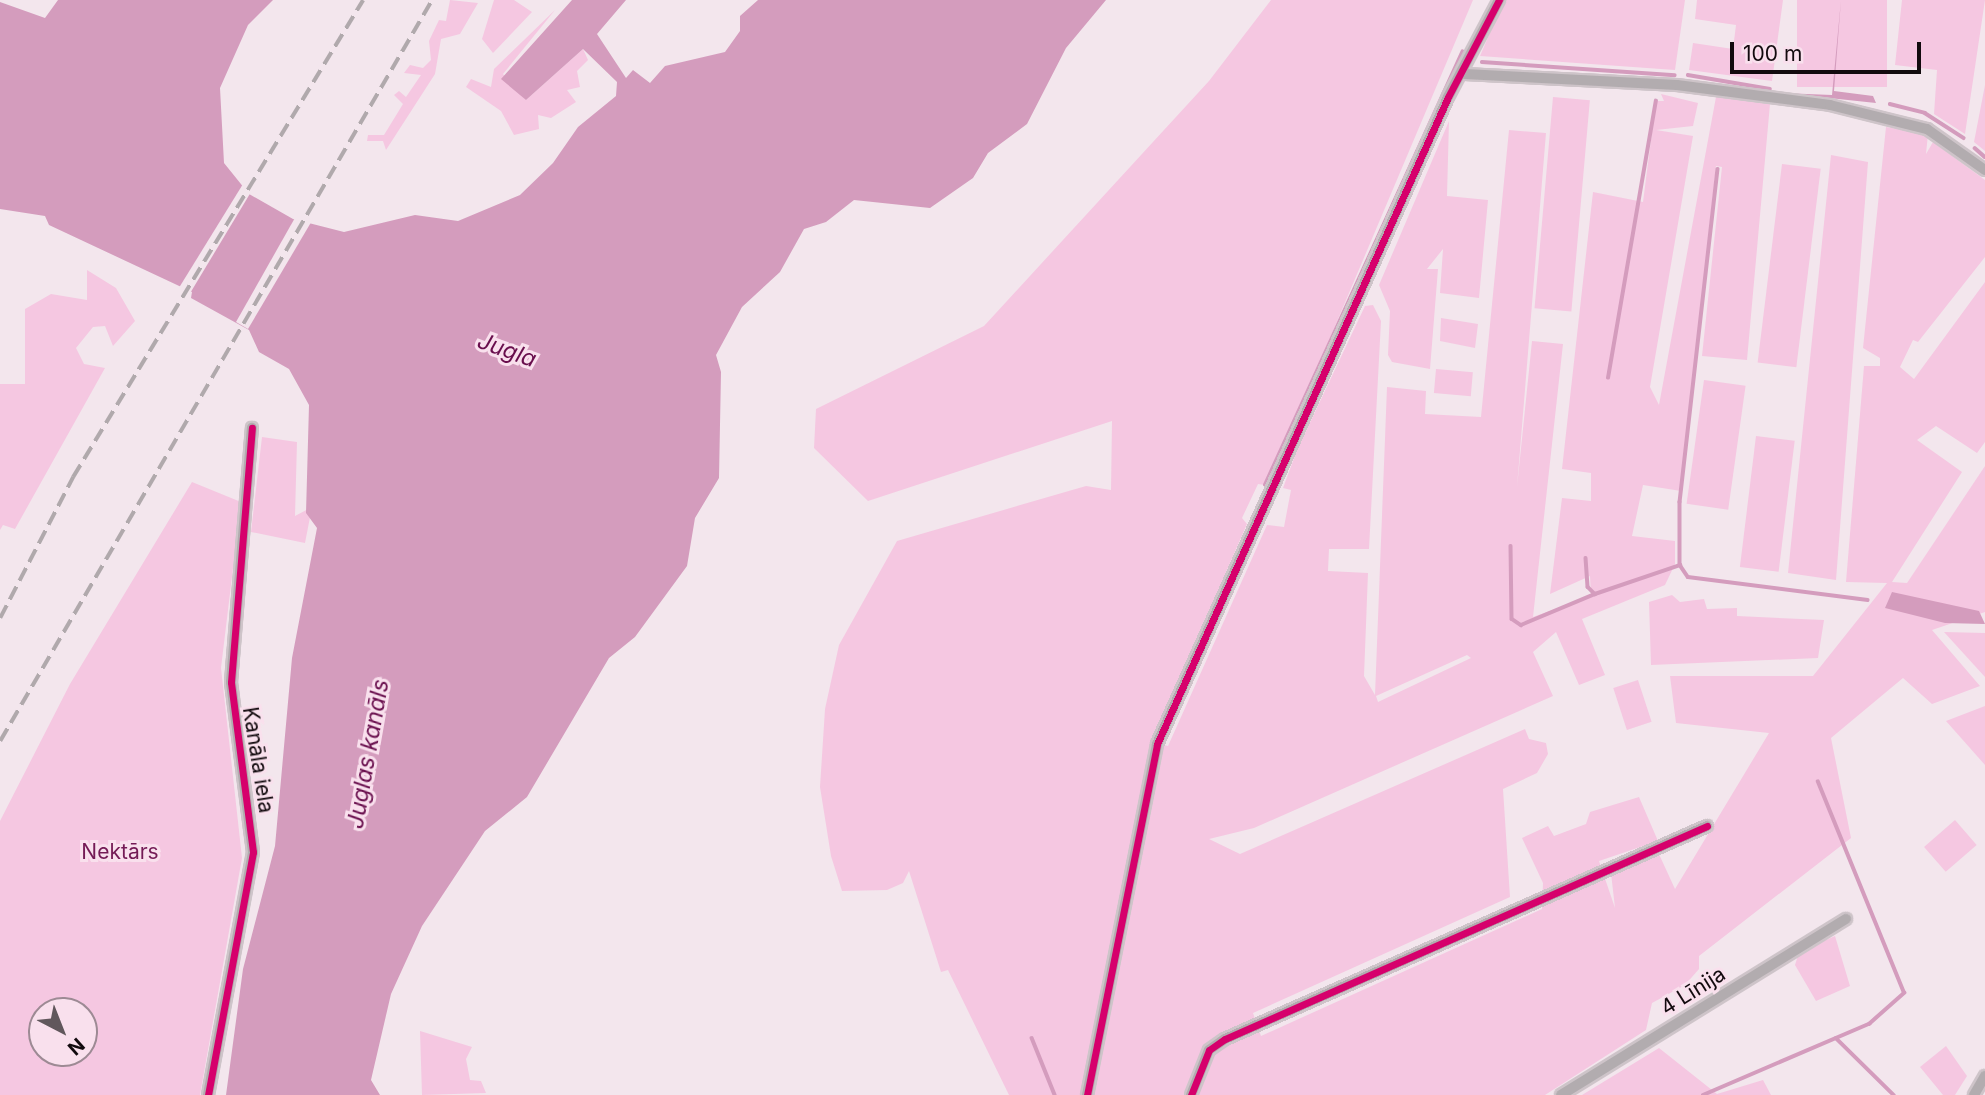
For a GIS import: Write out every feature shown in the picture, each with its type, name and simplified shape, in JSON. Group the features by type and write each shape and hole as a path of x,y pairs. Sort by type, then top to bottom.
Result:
{"street":[{"path":"1087,1095 1157,744 1448,97 1465,74 1499,0"},
{"path":"1465,74 1677,85 1830,105 1927,129 1985,170"},
{"name":"Kanāla iela","path":"208,1095 253,852 231,682 252,428"},
{"path":"1191,1095 1209,1050 1225,1039 1707,826"},
{"name":"4 Līnija","path":"1561,1095 1846,919"},
{"path":"1974,1095 1985,1076"}],"green space":[{"path":"450,0 478,3 460,34 441,39 435,74 386,150 383,141 367,141 368,135 384,135 403,104 394,95 399,91 406,97 421,75 404,73 410,65 423,68 431,60 429,41 439,20 446,21"},
{"path":"494,0 514,0 532,12 493,53 482,39"},
{"path":"1271,0 1473,0 1319,364 1265,485 1258,484 1242,518 1247,524 1152,742 1168,746 1267,525 1284,527 1291,490 1283,488 1297,450 1365,306 1373,305 1381,321 1369,549 1329,549 1328,571 1368,573 1364,676 1375,695 1387,387 1426,391 1425,414 1481,417 1509,130 1546,133 1517,487 1532,341 1563,344 1533,617 1591,596 1590,576 1550,594 1562,498 1591,501 1591,473 1562,469 1593,192 1643,202 1656,101 1664,101 1661,94 1698,103 1693,126 1656,130 1693,136 1650,387 1659,405 1716,97 1770,104 1747,360 1702,356 1722,167 1716,166 1681,491 1643,485 1632,536 1675,541 1675,564 1665,585 1582,619 1605,675 1579,685 1556,632 1533,652 1553,696 1254,828 1209,839 1240,854 1525,729 1529,739 1546,743 1548,754 1537,773 1503,789 1510,897 1253,1013 1261,1036 1542,909 1543,883 1522,838 1548,826 1554,836 1586,824 1590,812 1639,797 1658,841 1599,861 1615,908 1611,873 1658,852 1675,889 1769,733 1676,723 1670,676 1813,676 1887,583 1846,582 1864,366 1880,366 1880,358 1863,348 1886,127 1928,134 1926,154 1933,142 1985,180 1985,257 1918,342 1913,340 1900,367 1914,379 1985,282 1985,442 1977,453 1936,426 1917,440 1962,472 1892,582 1907,583 1985,466 1985,612 1932,630 1980,686 1932,704 1903,678 1831,738 1851,838 1699,956 1699,969 1685,985 1652,1003 1646,1030 1545,1095 1009,1095 948,970 941,972 909,871 903,883 887,890 842,891 831,856 820,787 825,709 839,645 897,541 1086,486 1111,490 1112,421 868,501 814,448 816,409 984,326 1209,81","holes":["1467,655 1471,658 1378,702 1376,696"]},
{"path":"1504,0 1685,0 1675,70 1480,56"},
{"path":"1697,0 1783,0 1772,81 1689,70 1693,43 1733,49 1736,25 1695,19"},
{"path":"1797,0 1887,0 1887,87 1797,87"},
{"path":"1902,0 1985,0 1965,134 1934,114 1937,70 1895,65"},
{"path":"555,10 503,74 526,100 583,49 588,60 577,71 580,87 567,90 576,102 551,118 538,115 539,129 514,135 501,111 466,87 471,79 491,87 494,69"},
{"path":"1985,85 1985,151 1974,142"},
{"path":"1553,97 1590,100 1571,311 1535,308"},
{"path":"1449,121 1447,196 1488,200 1479,298 1440,293 1443,249 1427,269 1438,269 1430,369 1392,362 1388,355 1390,311 1379,285"},
{"path":"1831,155 1868,162 1836,580 1788,573"},
{"path":"1782,164 1821,169 1796,367 1758,363"},
{"path":"87,270 116,288 135,321 113,346 105,326 93,327 76,348 84,364 105,368 15,529 3,525 0,530 0,384 25,384 25,309 51,294 87,300"},
{"path":"1441,318 1478,324 1475,348 1440,341"},
{"path":"1436,369 1473,372 1471,396 1434,393"},
{"path":"1704,380 1746,386 1728,510 1687,504"},
{"path":"1756,436 1795,441 1779,572 1740,567"},
{"path":"262,437 297,442 295,516 312,507 305,543 251,532"},
{"name":"Nektārs","path":"192,482 241,502 221,668 242,858 200,1095 0,1095 0,821 70,684"},
{"path":"1672,595 1680,602 1704,599 1707,609 1737,608 1737,616 1824,620 1818,658 1651,665 1649,602"},
{"path":"1944,632 1985,633 1985,677"},
{"path":"1638,680 1652,722 1627,730 1613,688"},
{"path":"1985,706 1985,765 1946,721"},
{"path":"1955,820 1977,845 1946,872 1924,847"},
{"path":"1835,936 1850,986 1816,1001 1795,965 1799,952"},
{"path":"420,1031 472,1047 466,1059 470,1080 481,1081 486,1093 422,1095"},
{"path":"1946,1046 1967,1076 1955,1095 1943,1095 1920,1067"},
{"path":"1659,1048 1717,1094 1763,1080 1771,1095 1582,1095"}],"water":[{"path":"58,0 273,0 248,25 220,88 224,163 249,194 293,219 344,232 415,215 458,221 520,195 553,163 578,127 616,96 617,82 583,49 526,100 501,79 572,0 626,0 597,34 626,78 633,70 650,83 665,66 725,52 740,31 740,16 758,0 1106,0 1066,48 1027,124 988,153 973,178 930,208 854,200 826,222 804,229 780,272 742,307 716,355 721,372 719,478 695,518 687,566 635,637 609,658 527,797 485,831 422,926 391,994 371,1080 380,1095 226,1095 243,969 275,846 292,658 317,528 306,513 309,405 289,369 259,352 249,330 191,298 192,292 49,225 45,216 0,209 0,2 45,18"},
{"path":"1841,0 1834,91 1873,96 1876,103 1782,93 1832,95"},
{"path":"1892,592 1979,611 1985,624 1945,623 1885,608"}],"pier":[{"path":"243,184 251,192 189,295 177,291"},
{"path":"296,216 313,219 248,329 236,322"}],"waterway":[{"path":"1265,485 1462,52"},
{"path":"1482,62 1675,75"},
{"path":"1688,75 1770,89"},
{"path":"1608,378 1656,101"},
{"path":"1890,104 1925,113 1964,138"},
{"path":"1975,148 1985,157"},
{"path":"1718,169 1680,502 1680,565 1688,577 1868,600"},
{"path":"1511,546 1512,619 1521,625 1595,594"},
{"path":"1586,558 1588,587 1595,594 1680,565"},
{"path":"1703,1095 1869,1024 1904,993 1818,782"},
{"path":"1032,1038 1055,1095"},
{"path":"1836,1038 1894,1095"}],"railway":[{"path":"0,618 73,477 363,0"},
{"path":"0,741 432,0"}],"cycle path":[{"path":"1087,1095 1157,744 1448,97 1499,0"},
{"path":"208,1095 253,852 231,682 252,428"},
{"path":"1191,1095 1209,1050 1225,1039 1707,826"}],"water label":[{"name":"Jugla","path":"507,350"},
{"name":"Juglas kanāls","path":"368,754"}]}
